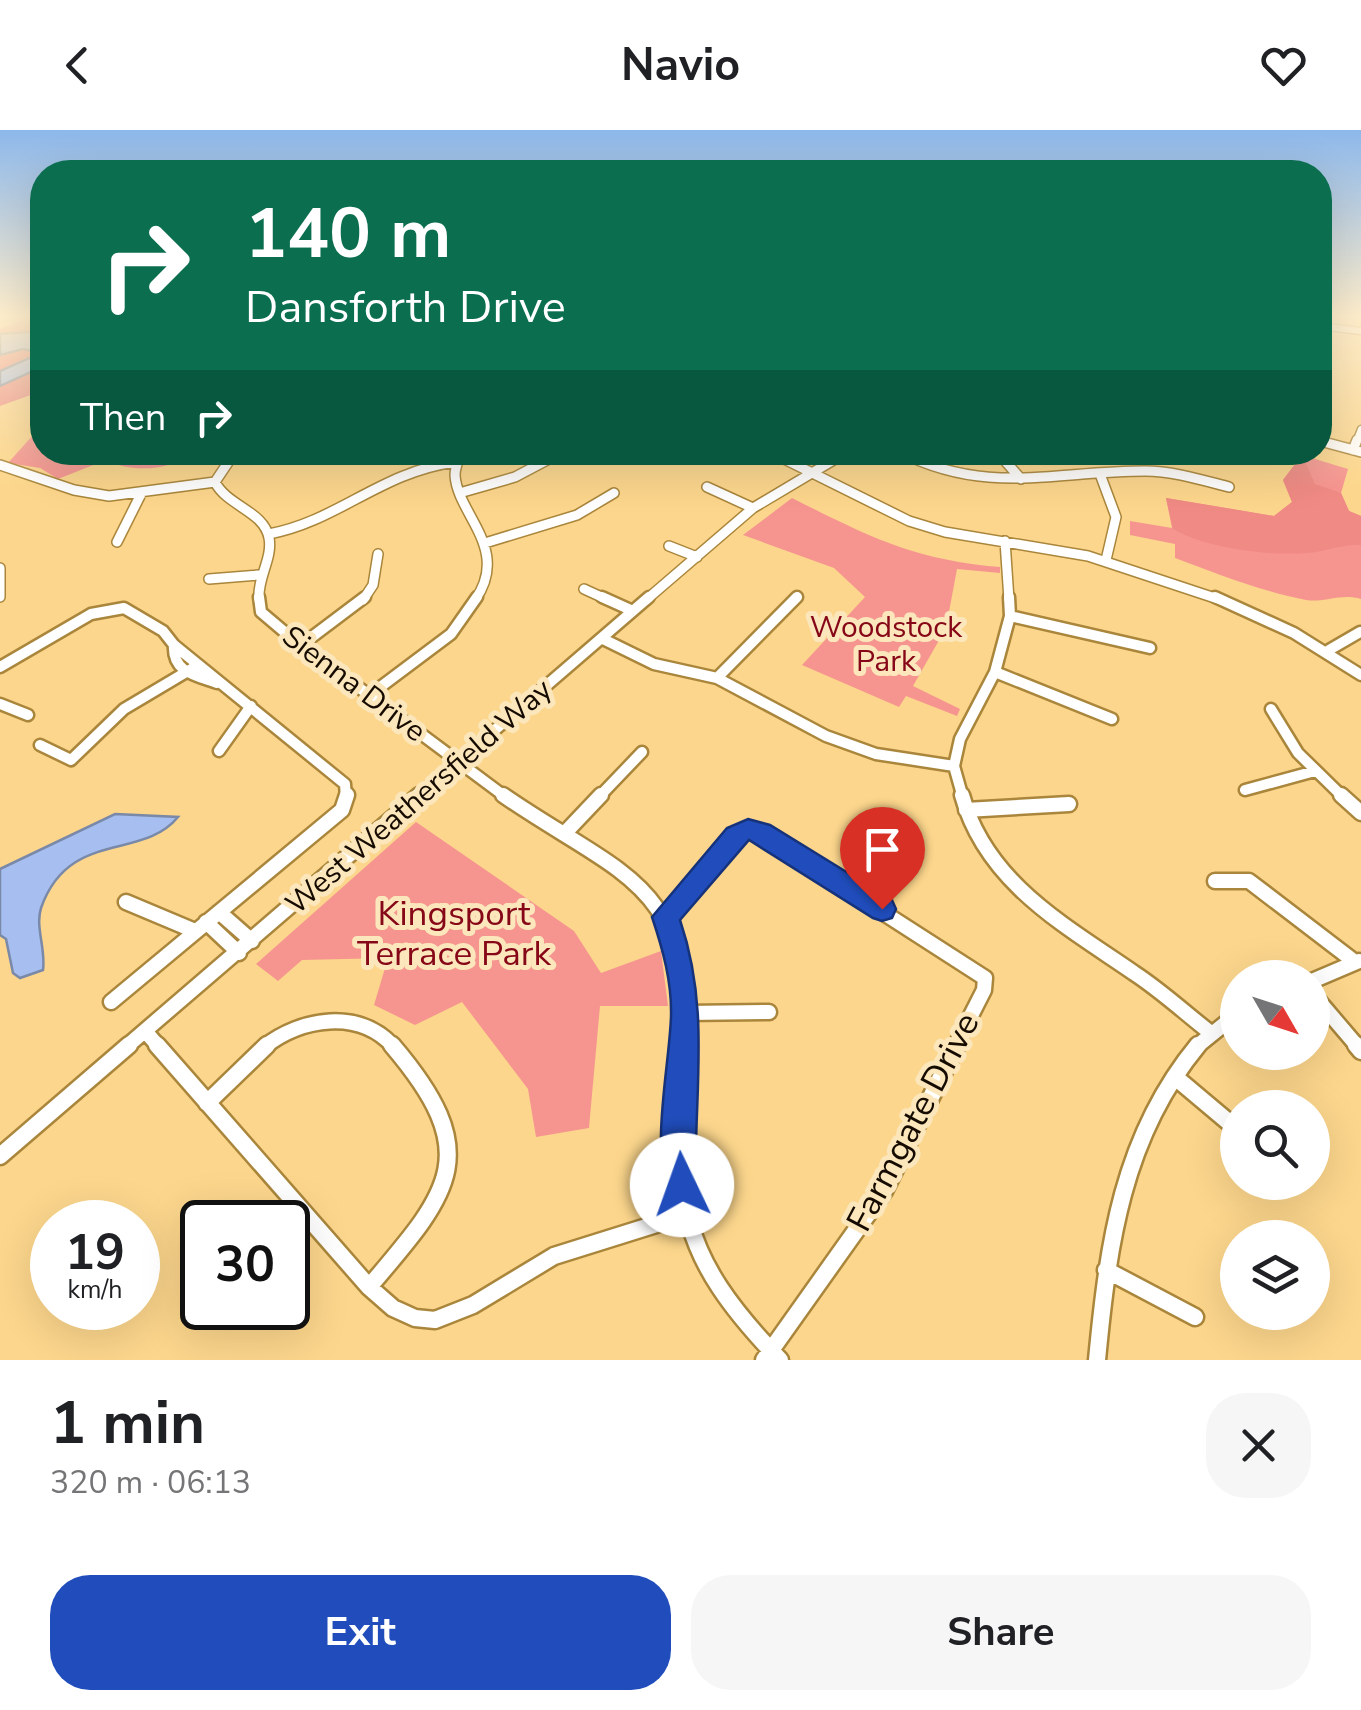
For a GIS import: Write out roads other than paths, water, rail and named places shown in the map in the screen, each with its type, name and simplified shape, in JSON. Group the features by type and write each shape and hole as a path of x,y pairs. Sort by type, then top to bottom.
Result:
{"street":[{"path":"1332,444 1357,451 1361,429"},
{"path":"0,465 31,469 84,492 142,494 216,482"},
{"path":"208,579 258,575 270,554 269,534 261,523 219,494 216,482 227,465"},
{"path":"269,534 300,526 388,479 426,465"},
{"path":"371,694 420,660 471,610 484,587 484,543 455,476 457,465"},
{"path":"463,492 515,477 538,465"},
{"path":"795,465 931,529 1106,560 1274,622 1330,650 1361,675"},
{"name":"West Weathersfield Way","path":"0,1156 696,556 754,508 822,465"},
{"path":"928,465 950,475 990,483 1148,471 1228,487"},
{"path":"1009,465 1021,479"},
{"path":"1144,465 1148,471"},
{"path":"1100,474 1116,502 1120,532 1106,560"},
{"path":"707,487 754,508"},
{"path":"484,543 577,515 614,493"},
{"path":"117,542 142,494"},
{"path":"1005,540 1010,616 996,672 960,739 954,766 966,810 996,864 1054,922 1136,974 1207,1030"},
{"path":"670,546 696,556"},
{"path":"300,646 365,597 376,583 378,554"},
{"path":"0,568 0,597"},
{"name":"Sienna Drive","path":"258,575 261,612 300,646 371,694 460,763 629,878 666,917"},
{"path":"584,589 632,611"},
{"path":"718,678 797,597"},
{"path":"0,667 78,621 113,607 134,612 163,631 174,645 176,665 192,668 233,689 345,784 348,795 342,810 111,1002"},
{"path":"1010,616 1150,648"},
{"path":"1330,650 1360,632"},
{"path":"602,639 654,664 718,678 826,736 876,754 954,766"},
{"path":"40,745 71,760 124,708 192,668"},
{"path":"996,672 1112,719"},
{"path":"0,704 28,715"},
{"path":"219,751 251,706"},
{"path":"1271,709 1278,728 1315,771 1361,814"},
{"path":"564,834 642,752"},
{"path":"1245,790 1315,771"},
{"path":"966,810 1069,804"},
{"name":"Farmgate Drive","path":"666,917 736,835 748,830 761,832 985,978 984,990 884,1191 772,1357"},
{"path":"1214,881 1249,881 1358,962 1330,974"},
{"path":"126,902 207,922 252,941"},
{"path":"666,917 682,967 686,1013 679,1155 685,1215 703,1258 772,1357"},
{"path":"207,922 239,953"},
{"path":"686,1013 769,1012"},
{"path":"1330,1014 1361,1051"},
{"path":"207,1103 263,1048 289,1030 322,1021 360,1026 385,1036 444,1121 448,1148 444,1182 428,1216 369,1287"},
{"path":"1096,1360 1118,1188 1144,1123 1207,1030 1220,1023"},
{"path":"146,1032 369,1287 393,1311 421,1321 460,1316 538,1263 685,1215"},
{"path":"1174,1077 1220,1115"},
{"path":"1106,1270 1195,1318"}],"water":[{"path":"0,373 28,373 0,386"},
{"path":"115,814 178,817 145,839 87,856 53,883 41,908 39,923 43,970 20,978 13,973 6,939 0,935 0,869"}],"park label":[{"name":"Woodstock Park","path":"886,644"},
{"name":"Kingsport Terrace Park","path":"454,933"}]}
